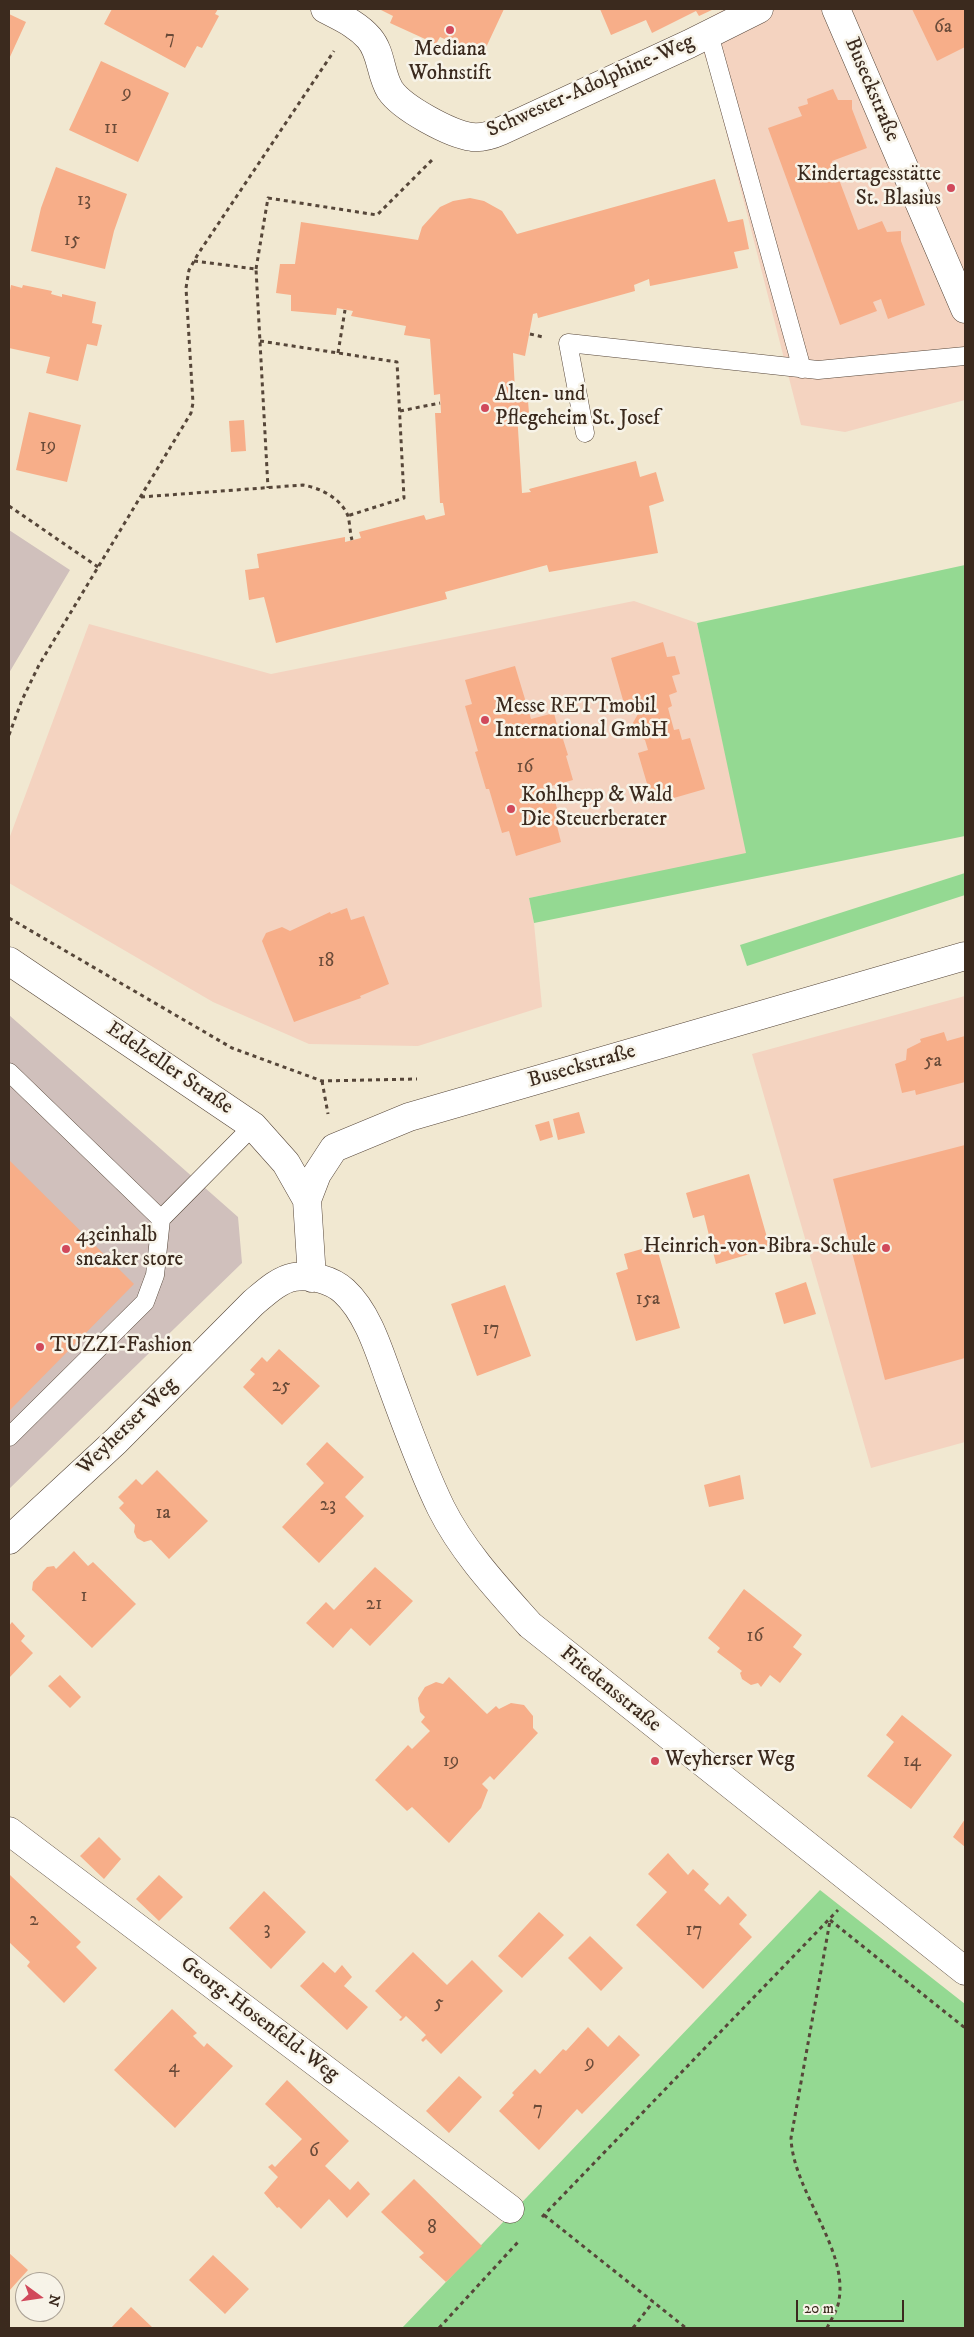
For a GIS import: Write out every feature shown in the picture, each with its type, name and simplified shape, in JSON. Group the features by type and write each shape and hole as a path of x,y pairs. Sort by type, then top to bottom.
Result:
{"street":[{"name":"Schwester-Adolphine-Weg","path":"325,9 352,24 370,39 378,52 389,89 398,100 459,134 474,137 490,136 759,9"},
{"name":"Buseckstraße","path":"836,9 965,309"},
{"name":"Buseckstraße","path":"312,1278 307,1200 317,1174 334,1148 409,1117 965,956"},
{"name":"Edelzeller Straße","path":"9,961 253,1126 286,1163 307,1200"},
{"name":"Weyherser Weg","path":"9,1540 116,1441 253,1303 277,1284 294,1277 329,1281 343,1290 356,1304 364,1320"},
{"name":"Friedensstraße","path":"364,1320 379,1350 424,1468 442,1509 476,1562 530,1625 965,1971"},
{"name":"Georg-Hosenfeld-Weg","path":"9,1831 510,2209"}],"lane":[{"path":"708,34 802,369"},
{"path":"585,433 568,343 818,370 965,356"},
{"path":"9,1072 161,1218"},
{"path":"9,1437 145,1302 154,1275 161,1218 253,1126"}],"path":[{"path":"9,735 22,700 40,665 191,413 193,403 186,288 189,270 352,24"},
{"path":"268,488 256,269 268,198 377,215 459,134"},
{"path":"194,261 256,269"},
{"path":"338,353 345,310"},
{"path":"260,341 397,362 404,498 348,516"},
{"path":"400,411 440,403"},
{"path":"141,497 303,486 321,490 341,506 348,516 352,540"},
{"path":"9,506 98,567"},
{"path":"9,918 232,1048 322,1080 426,1078"},
{"path":"322,1080 329,1121"},
{"path":"830,1920 965,2028"},
{"path":"538,2221 830,1920"},
{"path":"826,2328 839,2302 841,2286 837,2264 795,2161 791,2138 830,1920"},
{"path":"544,2215 686,2328"},
{"path":"439,2328 525,2234"},
{"path":"632,2328 653,2302"}],"shaded area":[{"path":"725,9 965,9 965,400 845,432 801,425 711,73 694,26"},
{"path":"9,530 70,570 9,673"},
{"path":"634,601 697,623 747,854 529,898 534,923 542,1007 418,1046 309,1044 213,1002 9,883 9,839 89,624 271,674"},
{"name":"Heinrich-von-Bibra-Schule","path":"965,996 965,1442 871,1468 752,1054"},
{"path":"9,1015 238,1217 242,1263 9,1489"}],"green space":[{"path":"965,565 965,836 534,923 529,898 746,853 697,623"},
{"path":"965,873 965,895 747,966 740,945"},
{"path":"820,1890 965,2004 965,2328 402,2328"}],"building":[{"path":"112,9 218,9 215,14 219,16 202,48 197,46 185,68 104,24"},
{"name":"Mediana Wohnstift","path":"379,9 504,9 482,56 440,37 436,44 390,23 393,16"},
{"path":"600,9 714,9 699,16 696,11 652,33 646,20 611,35"},
{"path":"912,9 965,9 965,47 937,61"},
{"path":"9,14 26,22 9,59"},
{"path":"101,61 169,93 138,162 69,130"},
{"path":"833,89 838,100 852,100 852,109 867,148 832,161 858,230 882,221 887,232 901,231 901,241 925,305 888,319 881,299 873,302 877,311 840,325 768,128 802,116 798,107 808,104 807,99"},
{"path":"56,167 127,194 114,231 105,269 31,251 41,208"},
{"name":"Alten- und Pflegeheim St. Josef","path":"715,179 728,222 743,219 749,249 734,252 738,268 650,286 649,279 634,285 635,291 538,318 537,313 533,314 525,356 513,353 515,390 527,389 529,413 517,413 522,493 531,492 529,489 636,461 640,477 656,472 664,501 649,506 658,553 549,572 547,565 445,592 447,599 276,643 264,597 249,600 245,570 259,568 257,554 345,537 345,542 361,538 359,532 424,515 426,520 445,515 443,503 440,503 435,413 441,413 440,394 434,395 430,339 404,335 406,326 351,316 353,311 337,308 336,315 291,311 291,295 276,293 280,264 295,264 301,222 418,240 422,227 440,207 453,201 470,198 484,201 502,211 517,234"},
{"path":"11,285 22,288 23,285 52,291 51,294 62,297 62,294 96,302 92,323 102,325 97,346 87,344 78,381 46,373 50,357 9,348 9,296"},
{"path":"29,412 81,425 67,482 16,470"},
{"path":"244,420 246,451 231,452 229,421"},
{"path":"663,642 667,657 675,656 680,674 672,676 677,692 669,695 672,706 668,708 674,730 679,729 682,740 690,738 705,789 653,804 638,753 648,750 645,740 632,733 630,728 638,714 635,705 625,707 611,658"},
{"path":"515,666 531,719 554,713 560,737 562,736 568,755 566,756 573,780 551,786 559,816 555,818 561,842 516,856 509,831 502,833 489,789 486,789 475,752 478,751 465,706 472,704 465,680"},
{"path":"347,908 351,920 364,916 389,984 360,996 361,998 294,1022 262,941 266,933 282,927 290,931 330,912 331,914"},
{"path":"944,1032 947,1041 965,1036 965,1082 916,1095 915,1090 902,1093 895,1064 906,1060 907,1049 921,1042 920,1039"},
{"path":"579,1112 585,1133 558,1140 553,1119"},
{"path":"549,1121 553,1137 540,1141 535,1125"},
{"path":"965,1145 965,1358 885,1380 833,1179"},
{"name":"TUZZI-Fashion","path":"9,1160 134,1284 9,1411"},
{"path":"749,1174 770,1248 716,1264 704,1215 693,1218 686,1193"},
{"path":"656,1245 680,1328 636,1341 616,1273 628,1269 624,1254"},
{"path":"806,1282 816,1314 784,1324 775,1293"},
{"path":"505,1285 531,1356 477,1376 451,1304"},
{"path":"279,1349 320,1386 282,1425 243,1387 255,1374 250,1370 262,1357 267,1362"},
{"path":"327,1442 364,1477 345,1497 364,1516 319,1563 282,1527 324,1483 306,1464"},
{"path":"157,1470 208,1521 169,1559 151,1540 144,1542 137,1538 134,1532 135,1525 119,1508 124,1503 118,1497 136,1479 142,1485"},
{"path":"740,1475 744,1499 709,1507 704,1485"},
{"path":"74,1551 88,1566 93,1562 136,1604 92,1648 32,1590 33,1582 47,1567 54,1566 56,1569"},
{"path":"375,1567 413,1601 370,1646 351,1628 333,1648 306,1623 326,1602 334,1610"},
{"path":"744,1589 802,1635 793,1647 802,1654 780,1683 770,1675 761,1687 758,1683 751,1685 742,1679 740,1673 742,1671 717,1652 720,1648 708,1638"},
{"path":"12,1622 25,1636 21,1641 33,1653 9,1678 9,1626"},
{"path":"60,1675 81,1697 70,1708 48,1686"},
{"path":"449,1677 487,1714 496,1706 499,1709 511,1703 524,1705 533,1716 533,1728 538,1733 494,1780 490,1776 482,1784 488,1790 481,1808 449,1843 412,1807 407,1811 375,1780 408,1745 412,1749 430,1731 421,1722 425,1717 420,1712 418,1698 425,1687 436,1682 443,1684"},
{"path":"902,1715 952,1755 911,1809 867,1776 894,1742 886,1735"},
{"path":"965,1819 965,1847 953,1837"},
{"path":"99,1837 121,1859 104,1879 80,1856"},
{"path":"668,1853 688,1875 693,1869 709,1884 704,1890 720,1905 728,1896 747,1915 739,1924 752,1937 703,1989 636,1925 667,1892 648,1874"},
{"path":"10,1875 81,1942 76,1947 97,1968 64,2003 27,1966 30,1962 9,1942"},
{"path":"159,1875 183,1897 159,1921 136,1899"},
{"path":"264,1891 306,1932 271,1969 229,1928"},
{"path":"539,1912 564,1935 522,1978 498,1956"},
{"path":"590,1936 623,1968 601,1991 568,1958"},
{"path":"413,1952 447,1985 472,1960 503,1991 441,2054 426,2039 423,2042 421,2040 426,2035 406,2016 401,2021 399,2020 402,2017 375,1991"},
{"path":"323,1962 335,1973 342,1965 352,1977 344,1986 368,2007 347,2030 300,1986"},
{"path":"172,2009 197,2033 193,2036 204,2047 207,2043 233,2066 175,2128 114,2070"},
{"path":"588,2027 608,2047 619,2035 640,2055 582,2114 577,2109 539,2150 499,2111 514,2095 512,2093 535,2069 540,2074 563,2049 566,2051"},
{"path":"459,2076 482,2097 449,2133 426,2111"},
{"path":"287,2080 349,2141 325,2166 350,2190 358,2181 370,2194 347,2218 329,2199 301,2229 279,2207 277,2208 264,2193 278,2177 268,2167 272,2164 275,2167 302,2139 265,2104"},
{"path":"414,2179 482,2246 446,2282 419,2257 424,2253 381,2212"},
{"path":"9,2253 28,2270 26,2272 15,2272 15,2284 9,2291"},
{"path":"213,2255 249,2289 225,2314 189,2280"},
{"path":"131,2307 153,2328 111,2328"}],"place":[{"name":"Mediana Wohnstift","path":"450,30"},
{"name":"Kindertagesstätte St. Blasius","path":"951,188"},
{"name":"Alten- und Pflegeheim St. Josef","path":"485,408"},
{"name":"Messe RETTmobil International GmbH","path":"485,720"},
{"name":"Kohlhepp & Wald Die Steuerberater","path":"511,809"},
{"name":"Heinrich-von-Bibra-Schule","path":"886,1248"},
{"name":"43einhalb sneaker store","path":"66,1249"},
{"name":"TUZZI-Fashion","path":"40,1347"},
{"name":"Weyherser Weg","path":"655,1761"}]}
